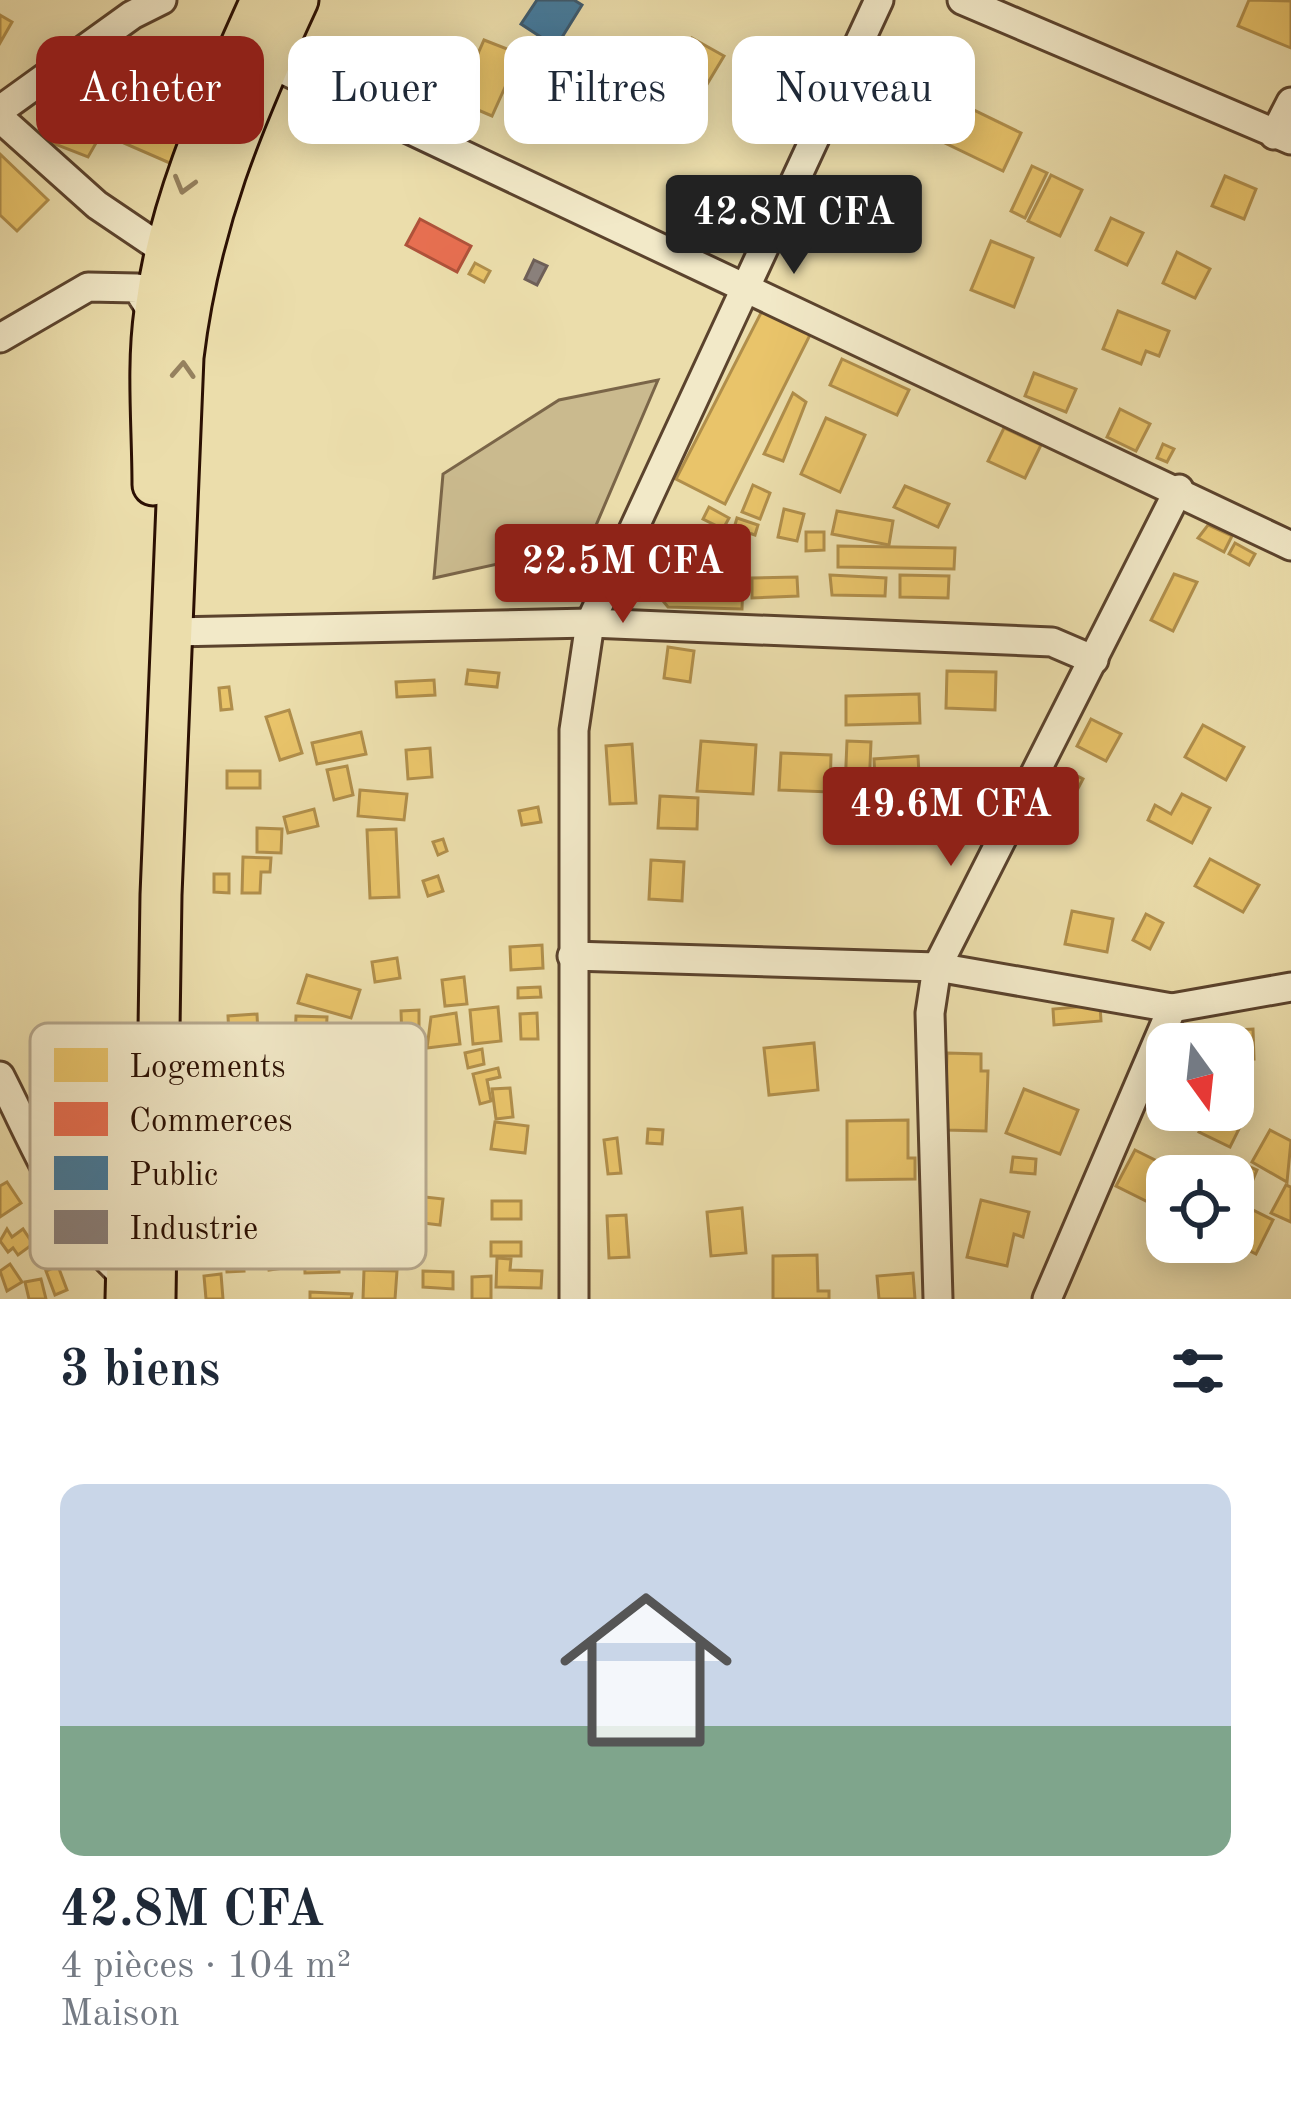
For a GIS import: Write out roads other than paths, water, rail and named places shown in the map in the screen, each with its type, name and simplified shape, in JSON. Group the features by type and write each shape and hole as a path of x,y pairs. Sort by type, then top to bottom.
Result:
{"highway":[{"path":"143,1023 154,315 165,251 195,146 261,0"},
{"path":"153,1023 183,357 194,272 229,157 298,0"}],"street":[{"path":"162,0 132,15 0,114 97,206 165,251"},
{"path":"574,1299 574,730 590,623 879,0"},
{"path":"962,0 1282,137 1291,102"},
{"path":"268,63 1179,489 1291,546"},
{"path":"0,338 88,287 137,288 154,315"},
{"path":"938,1299 930,1013 937,967 1179,489"},
{"path":"173,632 590,623 1052,642 1094,660"},
{"path":"572,956 937,967 1172,1008 1291,987"},
{"path":"1047,1299 1172,1008"},
{"path":"0,1076 30,1134"},
{"path":"114,1269 136,1292"}]}
